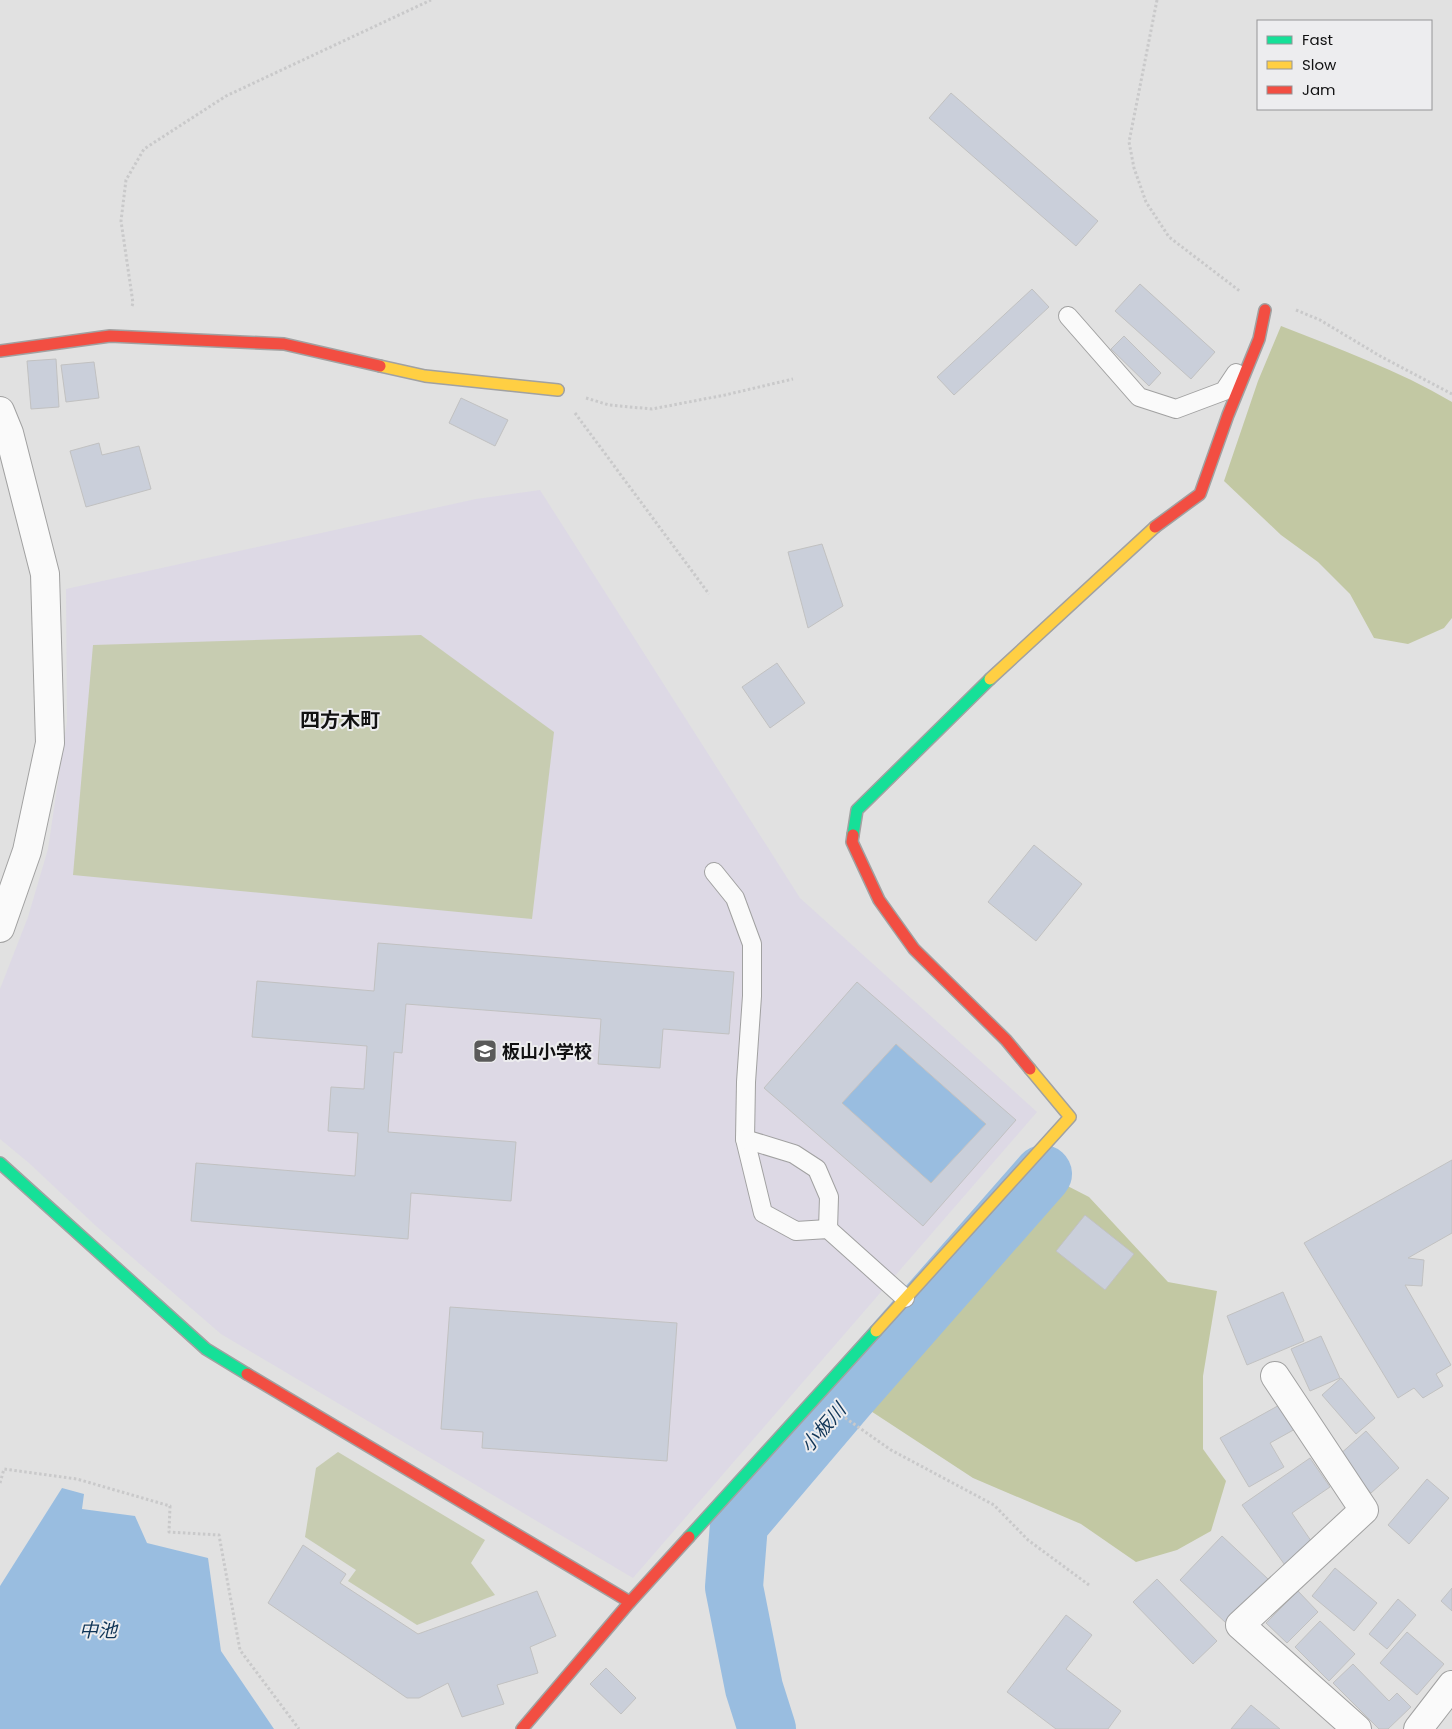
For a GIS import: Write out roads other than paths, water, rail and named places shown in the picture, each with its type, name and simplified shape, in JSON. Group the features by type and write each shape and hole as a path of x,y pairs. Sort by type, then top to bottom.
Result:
{"street":[{"path":"522,1729 630,1602 1070,1117 1006,1040 914,949 880,900 852,842 857,810 970,697 1140,540 1200,494 1228,415 1259,339 1265,310"},
{"path":"0,351 110,336 284,344 425,376 558,390"},
{"path":"0,411 9,433 45,574 50,743 27,851 0,928"},
{"path":"0,1163 206,1349 630,1602"},
{"path":"1275,1376 1364,1510 1240,1625 1357,1729"},
{"path":"1418,1729 1452,1686"}],"lane":[{"path":"1068,316 1139,397 1176,409 1224,391 1259,339"},
{"path":"714,872 735,898 752,944 752,996 746,1082 746,1139 763,1213 796,1231 828,1229 906,1298"},
{"path":"746,1139 794,1154 817,1169 829,1197 828,1229"}],"water":[{"path":"896,1044 986,1124 931,1183 842,1103"},
{"name":"中池","path":"62,1488 84,1494 82,1509 135,1516 147,1543 208,1558 221,1651 274,1729 0,1729 0,1586"}],"waterway":[{"name":"小板川","path":"767,1729 754,1688 734,1587 739,1524 847,1397 1043,1174"}],"place":[{"name":"板山小学校","path":"485,1051"}],"district":[{"name":"四方木町","path":"340,720"}]}
